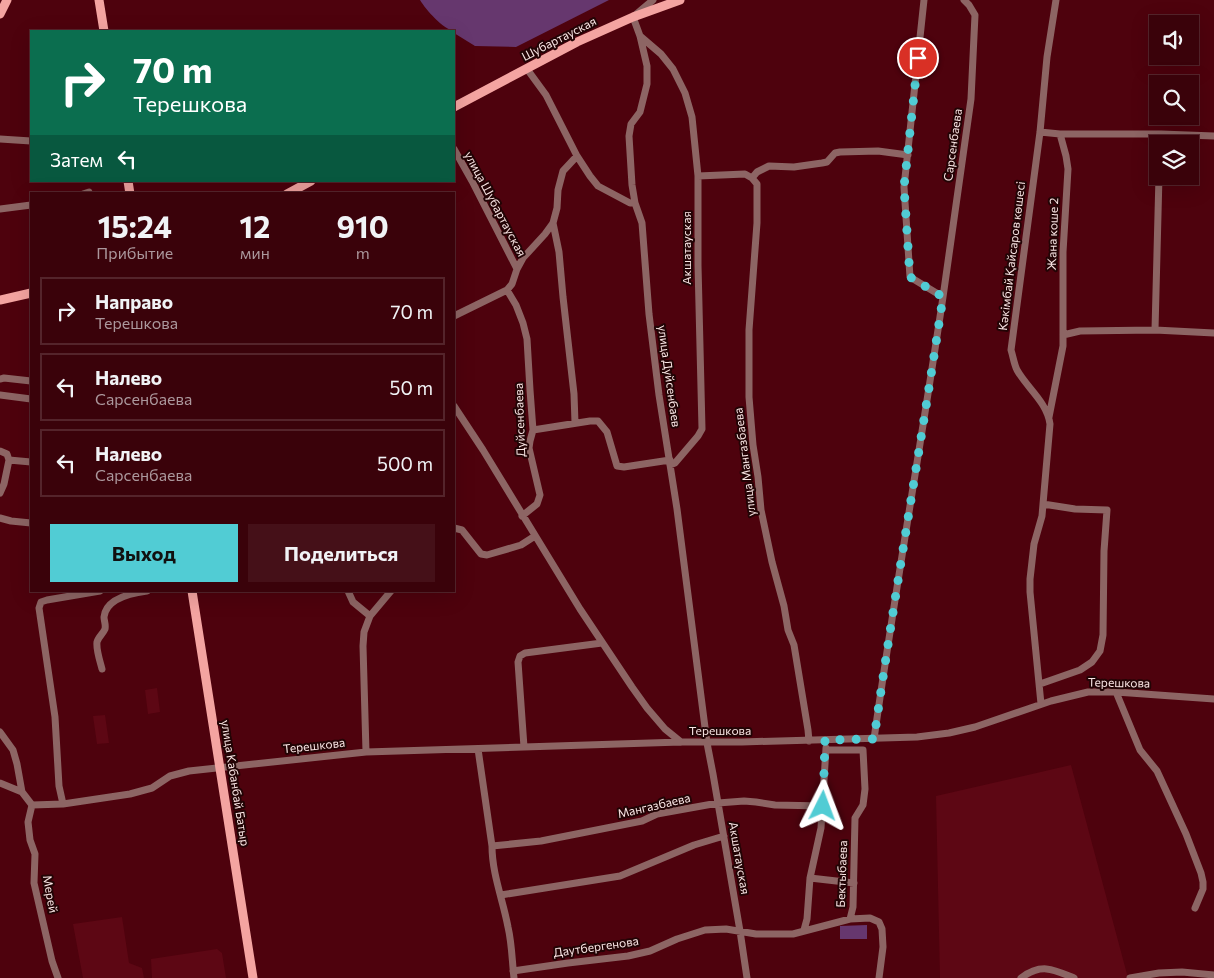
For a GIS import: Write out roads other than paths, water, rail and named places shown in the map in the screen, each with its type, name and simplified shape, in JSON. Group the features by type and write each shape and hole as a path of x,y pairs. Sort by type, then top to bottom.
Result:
{"main road":[{"path":"0,14 7,0"},
{"path":"99,0 104,30"},
{"name":"Шубартауская","path":"455,107 577,42 633,17 680,0"},
{"path":"300,191 310,182"},
{"path":"0,300 30,293"},
{"name":"улица Кабанбай Батыр","path":"192,592 253,978"}],"street":[{"path":"633,17 653,0"},
{"path":"924,0 904,187 910,277 943,297"},
{"name":"Сарсенбаева","path":"874,739 886,650 930,385 971,99 975,15 964,0"},
{"name":"Кәкімбай Қайсаров көшесі","path":"1049,417 1017,369 1011,350 1040,132 1047,56 1056,0"},
{"name":"улица Дуйсенбаев","path":"633,17 640,36 647,66 647,84 640,112 631,124 629,136 631,176 634,203 642,222 650,323 659,396 670,462 707,743"},
{"name":"Акшатауская","path":"640,36 661,54 673,69 685,93 692,117 698,176 702,429 675,462 670,462"},
{"path":"527,69 546,95 577,156 598,186 630,203 634,203"},
{"path":"1040,132 1060,134 1214,136"},
{"name":"Жана коше 2","path":"1049,417 1063,346 1063,252 1068,169 1060,134"},
{"path":"0,139 30,141"},
{"name":"улица Шубартауская","path":"455,151 517,269"},
{"path":"698,176 745,174 752,178 757,172 769,166 794,167 822,163 827,162 835,153 840,152 908,154"},
{"path":"455,316 507,290 512,284 523,258 553,223 563,171 577,156"},
{"name":"улица Мангазбаева","path":"752,178 757,184 758,222 749,330 749,397 753,446 761,510 788,630 794,645 809,741"},
{"path":"1155,330 1160,185"},
{"path":"0,209 30,205"},
{"path":"553,223 560,252 574,394 575,423"},
{"name":"Дуйсенбаева","path":"507,290 516,305 527,338 534,430 530,448 540,495 537,504 522,516"},
{"path":"1063,335 1080,331 1155,330 1214,334"},
{"path":"0,380 4,378 30,381"},
{"path":"0,395 30,399"},
{"path":"455,408 602,642 647,708 665,730 681,742"},
{"path":"1041,704 1030,579 1034,544 1042,516 1049,417"},
{"path":"534,430 598,421 607,432 617,466 624,467 670,462"},
{"path":"0,451 7,454 9,460 4,484 0,492"},
{"path":"9,460 30,462"},
{"path":"1040,684 1080,670 1092,662 1100,651 1103,635 1104,551 1107,510 1075,509 1043,504"},
{"path":"0,518 30,523"},
{"path":"455,528 462,530 481,554 487,555 521,545 535,536"},
{"path":"63,804 55,717 39,608 41,602 46,600 94,592"},
{"path":"102,669 97,641 106,626 104,618 108,606 115,600 135,592"},
{"path":"348,592 353,602 370,616"},
{"path":"366,752 364,632 370,616 390,592"},
{"path":"524,747 518,662 520,656 525,653 602,642"},
{"name":"Терешкова","path":"32,805 63,804 130,794 152,788 170,776 189,770 366,752 916,737 976,727 1041,704 1088,692 1116,692 1214,699"},
{"path":"1116,692 1140,750 1157,771 1195,857 1203,882 1203,889 1195,908"},
{"path":"0,732 13,750 22,792 32,805"},
{"path":"804,930 807,920 810,878 821,828 825,740"},
{"name":"Акшатауская","path":"707,743 747,978"},
{"path":"478,749 492,857 509,929 514,975"},
{"name":"Бектыбаева","path":"826,750 863,750 865,789 863,805 855,818 853,907 850,920"},
{"path":"0,783 22,792"},
{"name":"Мангазбаева","path":"492,846 541,841 642,821 657,814 718,804 744,801 775,805 823,806"},
{"name":"Мерей","path":"32,805 28,822 30,840 35,854 34,883 52,961 58,978"},
{"path":"501,895 620,876 694,845 724,836"},
{"path":"810,878 854,883"},
{"name":"Даутбергенова","path":"514,975 568,963 628,956 650,951 676,939 705,930 726,929 756,934 792,934 850,920 870,918 879,922 882,929 883,947 879,978"},
{"path":"1021,978 1029,972 1045,968 1074,978"},
{"path":"1130,978 1174,973 1214,975"}]}
